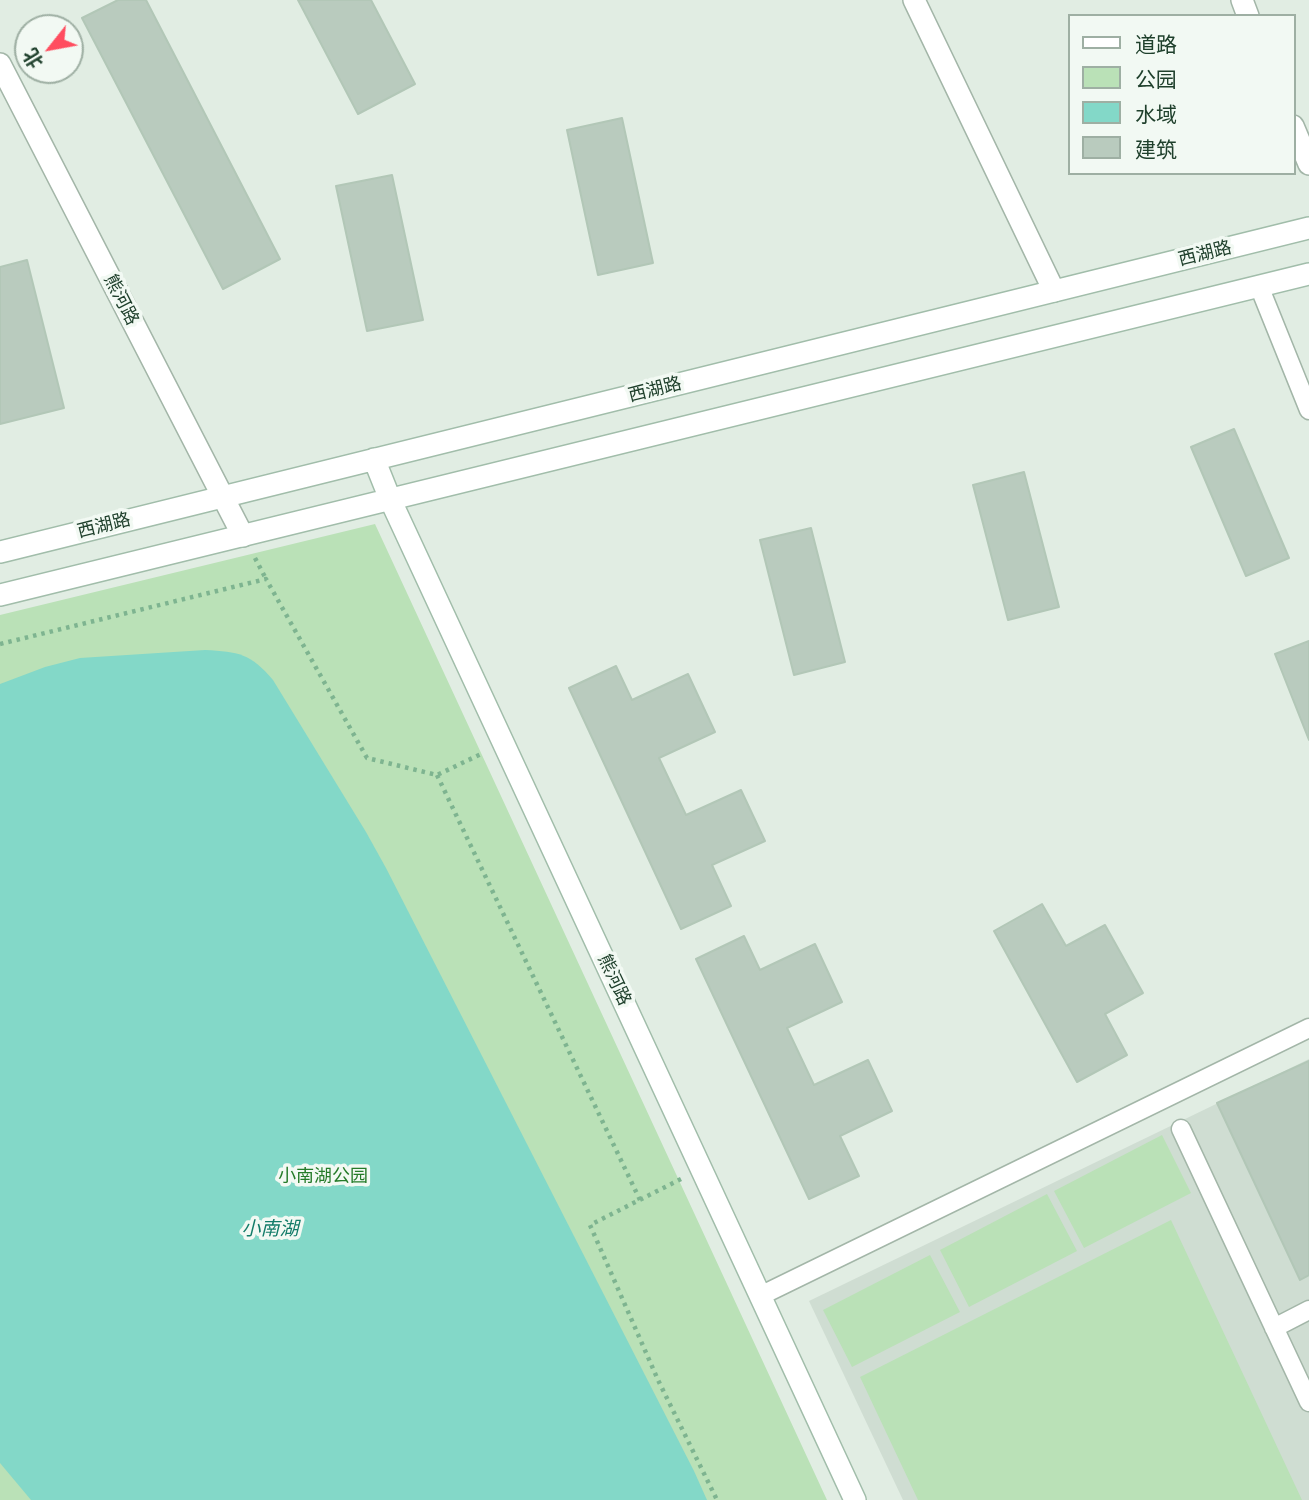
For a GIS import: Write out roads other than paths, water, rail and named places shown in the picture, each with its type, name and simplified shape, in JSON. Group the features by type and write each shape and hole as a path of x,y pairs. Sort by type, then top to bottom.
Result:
{"main road":[{"path":"914,0 1054,291"},
{"name":"熊河路","path":"0,64 243,536"},
{"path":"1295,130 1309,164"},
{"name":"西湖路","path":"0,552 1309,228"},
{"path":"0,595 1309,274"},
{"name":"熊河路","path":"373,459 855,1500"}],"lane":[{"path":"1259,286 1309,410"},
{"path":"760,1296 1309,1028"},
{"path":"1181,1129 1309,1402"},
{"path":"1274,1328 1309,1310"}],"water":[{"name":"小南湖","path":"205,650 227,652 250,659 273,680 366,832 707,1500 31,1500 0,1463 0,684 45,667 80,658"}],"park label":[{"name":"小南湖公园","path":"323,1177"}]}
